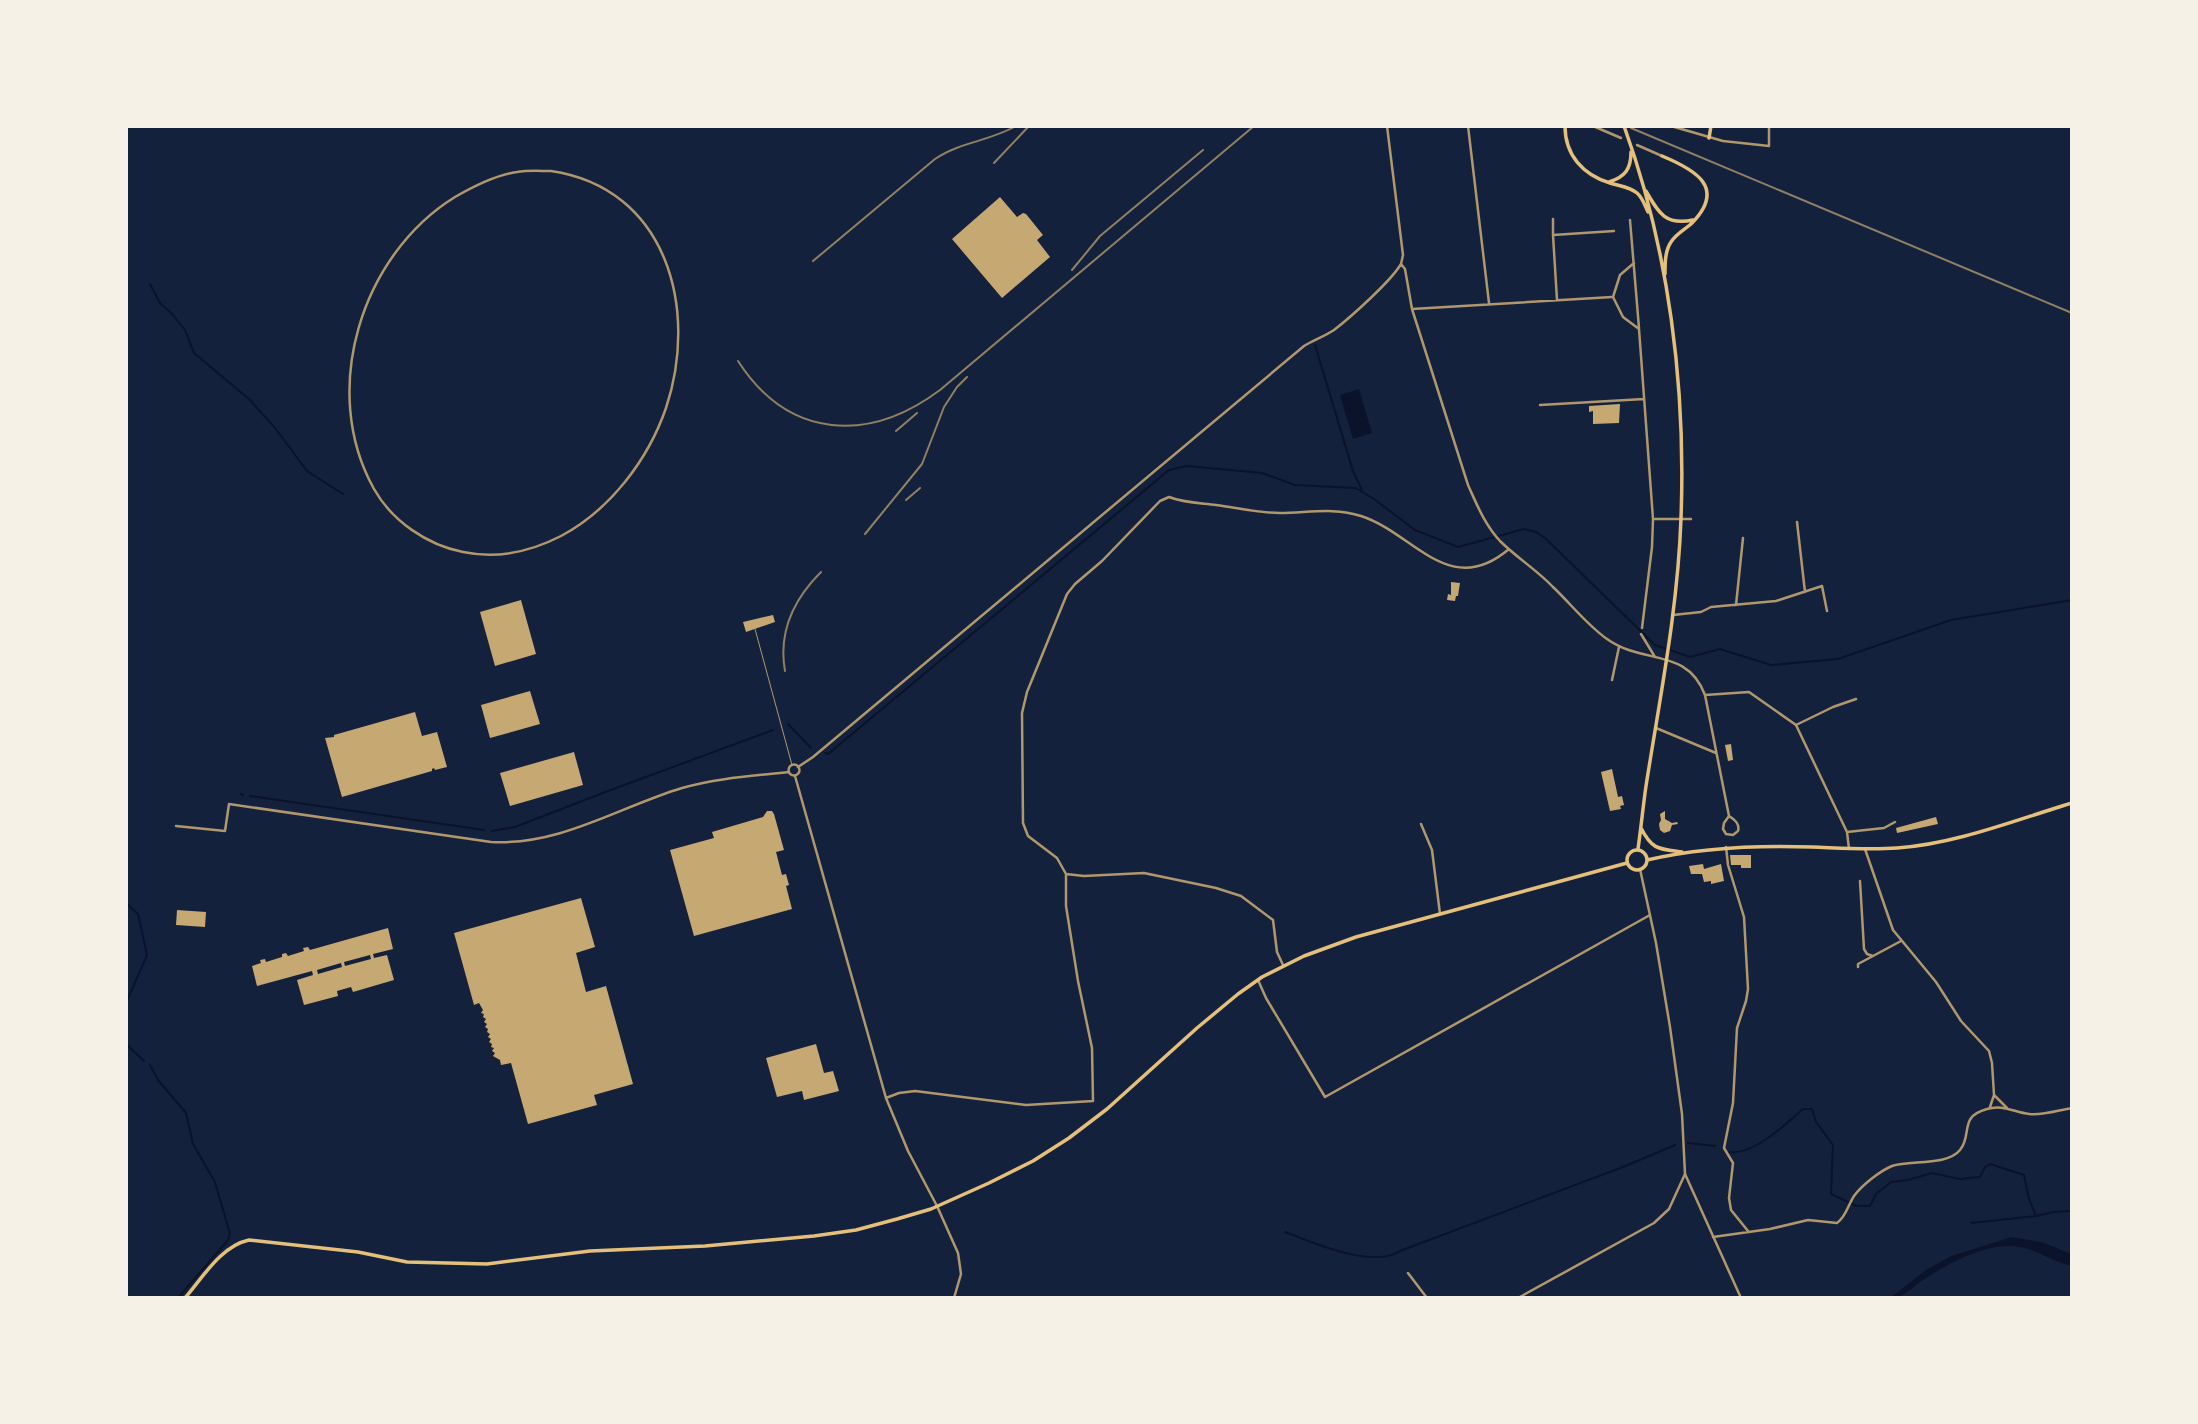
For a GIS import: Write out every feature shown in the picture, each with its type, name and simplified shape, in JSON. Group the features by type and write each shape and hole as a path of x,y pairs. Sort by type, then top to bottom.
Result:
{"main road":[{"path":"1565,126 1568,146 1576,162 1592,176 1636,193 1643,201 1652,221"},
{"path":"1623,126 1644,188 1665,283 1678,388 1682,469 1673,615 1639,849"},
{"path":"1709,138 1711,126"},
{"path":"1607,183 1619,179 1627,172 1631,160 1631,146"},
{"path":"1662,156 1687,167 1699,176 1704,184 1707,201 1703,211 1669,245 1665,261 1665,283"},
{"path":"1644,188 1657,211 1665,217 1677,222 1695,219"},
{"path":"1647,860 1726,847 1899,848 1941,841 2072,803"},
{"path":"1641,827 1652,845 1660,849 1684,852"},
{"path":"1639,849 1645,853 1647,860 1645,866 1640,869 1633,869 1627,863 1628,854 1633,850 1639,849"},
{"path":"186,1298 225,1252 236,1244 249,1240 358,1252 408,1262 487,1264 590,1251 705,1246 814,1236 876,1224 937,1206 1032,1161 1069,1138 1107,1109 1222,1006 1283,965 1338,942 1627,863"}],"street":[{"path":"795,776 799,767 1304,346 1332,331 1395,274 1401,264 1402,253 1387,126"},
{"path":"1468,126 1489,303"},
{"path":"1593,126 1621,138"},
{"path":"1671,126 1709,138 1769,146 1769,126"},
{"path":"1637,145 1662,156"},
{"path":"517,172 567,173 599,185 620,198 638,214 657,242 670,275 677,309 678,342 670,393 652,442 632,472 609,500 582,522 551,541 516,552 479,555 461,552 427,540 400,521 383,502 369,480 356,445 350,409 350,374 355,338 382,272 412,232 437,209 464,192 499,176 517,172"},
{"path":"1553,219 1557,300"},
{"path":"1630,220 1653,519 1642,628"},
{"path":"1553,235 1614,231"},
{"path":"1634,262 1620,275 1613,297 1623,317 1639,329"},
{"path":"1401,264 1405,269 1412,309 1468,485 1483,516 1499,540 1550,583 1594,629 1619,647 1636,654 1674,661 1687,669 1699,682 1705,695 1729,816 1739,827 1733,835 1726,834 1723,829 1729,816"},
{"path":"1412,309 1613,297"},
{"path":"1540,405 1644,399"},
{"path":"886,1098 915,1091 1026,1105 1093,1101 1092,1048 1066,906 1066,874 1060,861 1030,838 1024,827 1022,713 1067,594 1163,499 1169,497 1253,512 1297,513 1317,510 1363,516 1387,528 1442,564 1462,568 1489,564 1509,549"},
{"path":"1653,519 1691,519"},
{"path":"1797,522 1805,592"},
{"path":"1736,605 1743,538"},
{"path":"1673,615 1701,612 1711,607 1776,601 1822,586 1827,611"},
{"path":"1641,634 1655,657"},
{"path":"1612,680 1619,647"},
{"path":"1705,695 1749,692 1796,725 1847,832 1849,849"},
{"path":"1796,725 1856,699"},
{"path":"1656,727 1716,752"},
{"path":"789,772 792,765 799,767"},
{"path":"176,826 225,831 229,804 491,842 531,841 570,831 664,794 698,784 789,772 795,776 886,1098 960,1260 960,1280 954,1298"},
{"path":"312,821 317,817"},
{"path":"1847,832 1884,828 1895,822"},
{"path":"1421,824 1432,850 1440,914"},
{"path":"1726,847 1728,865 1744,917 1748,989 1737,1028 1733,1103 1724,1148 1733,1163 1729,1198 1731,1210 1748,1231"},
{"path":"1864,849 1892,930 1936,982 1961,1021 1989,1051 1994,1095 1990,1107"},
{"path":"1640,869 1664,986 1679,1089 1685,1174 1741,1298"},
{"path":"1066,874 1100,876 1144,873 1241,896 1273,920 1277,952 1283,965"},
{"path":"1860,881 1864,949 1872,956"},
{"path":"1258,980 1325,1097 1650,915"},
{"path":"1858,967 1858,964 1901,941"},
{"path":"1994,1095 2007,1108"},
{"path":"1713,1237 1770,1229 1812,1219 1837,1223 1842,1220 1857,1192 1890,1167 1941,1160 1958,1152 1969,1118 1979,1112 1990,1107 2031,1114 2072,1108"},
{"path":"1518,1298 1654,1223 1669,1209 1685,1174"},
{"path":"1408,1273 1427,1298"}],"lane":[{"path":"755,629 792,765"}],"water":[{"path":"1359,389 1372,433 1353,439 1340,395"},
{"path":"2012,1237 2041,1242 2072,1254 2072,1266 2027,1249 2000,1246 1956,1261 1905,1294 1890,1298 1926,1270 1951,1256"}],"building":[{"path":"1000,197 1017,217 1026,214 1043,235 1037,240 1050,257 1002,298 952,239"},
{"path":"1620,404 1619,423 1593,424 1593,411 1589,412 1589,406"},
{"path":"1451,582 1460,583 1455,601 1447,600 1448,594 1451,595"},
{"path":"521,600 536,654 495,666 480,612"},
{"path":"773,615 775,622 746,632 743,622"},
{"path":"530,691 540,724 490,738 481,705"},
{"path":"415,712 422,736 437,732 447,767 434,768 432,771 342,797 325,738"},
{"path":"1731,744 1733,760 1728,761 1725,745"},
{"path":"574,752 583,785 510,806 500,773"},
{"path":"1612,769 1618,797 1622,796 1624,805 1620,806 1621,809 1610,811 1601,772"},
{"path":"767,811 774,814 784,850 776,852 782,875 786,874 792,909 694,936 670,850 714,838 712,832 763,817"},
{"path":"1665,811 1665,819 1678,824 1672,825 1670,831 1664,833 1659,824 1660,814"},
{"path":"1936,817 1938,824 1897,833 1896,828"},
{"path":"1730,855 1751,855 1751,868 1731,865"},
{"path":"1703,864 1704,869 1721,864 1724,881 1711,884 1711,881 1704,882 1702,874 1691,874 1689,866"},
{"path":"581,898 595,947 576,953 586,992 606,986 633,1084 594,1095 597,1105 528,1124 511,1063 501,1065 500,1060 493,1056 494,1048 489,1042 490,1034 484,1022 486,1019 481,1013 483,1010 479,1003 474,1005 454,933"},
{"path":"177,910 206,912 205,927 176,925"},
{"path":"388,928 393,949 373,954 374,958 387,955 394,980 353,992 351,987 337,991 338,996 304,1005 297,980 313,975 312,971 257,986 252,966 261,963 260,960 265,959 266,962 282,957 282,954 286,953 288,956 304,951 303,948 308,947 310,950","holes":["370,955 371,959 345,966 344,962","341,963 342,967 318,974 317,970"]},
{"path":"816,1044 824,1073 833,1071 839,1091 804,1100 802,1091 777,1097 766,1058"}],"waterway":[{"path":"150,284 160,303 185,330 194,353 250,400 307,471 343,494"},
{"path":"1315,345 1353,471 1362,490"},
{"path":"825,753 828,754 1169,470 1187,466 1262,473 1295,485 1356,488 1415,530 1458,547 1524,529 1536,532 1655,645 1690,657 1720,649 1771,665 1838,659 1951,620 2072,600"},
{"path":"788,724 811,748"},
{"path":"492,831 515,827 773,730"},
{"path":"250,796 484,830"},
{"path":"126,903 138,914 147,955 126,1003"},
{"path":"126,1044 144,1061"},
{"path":"150,1065 158,1080 186,1113 193,1144 215,1182 230,1234 228,1240 178,1298"},
{"path":"1729,1152 1738,1152 1758,1144 1803,1109 1812,1109 1816,1122 1833,1145 1831,1194 1856,1206 1870,1206 1876,1194 1891,1182 1932,1173 1960,1179 1980,1177 1985,1167 1990,1164 2024,1175 2036,1216 2072,1211"},
{"path":"1688,1143 1715,1146"},
{"path":"1285,1232 1359,1256 1388,1256 1675,1145"},
{"path":"1971,1223 2036,1216"},
{"path":"126,1297 136,1298"}],"railway":[{"path":"813,261 935,159 1016,126"},
{"path":"994,163 1029,126"},
{"path":"738,361 758,387 781,406 806,419 832,425 858,425 886,419 913,407 940,390 1254,126"},
{"path":"1631,128 2072,313"},
{"path":"1072,270 1100,236 1203,150"},
{"path":"865,534 922,464 944,407 967,377"},
{"path":"896,431 917,413"},
{"path":"906,500 920,488"},
{"path":"785,671 784,643 790,617 803,593 821,572"}]}
